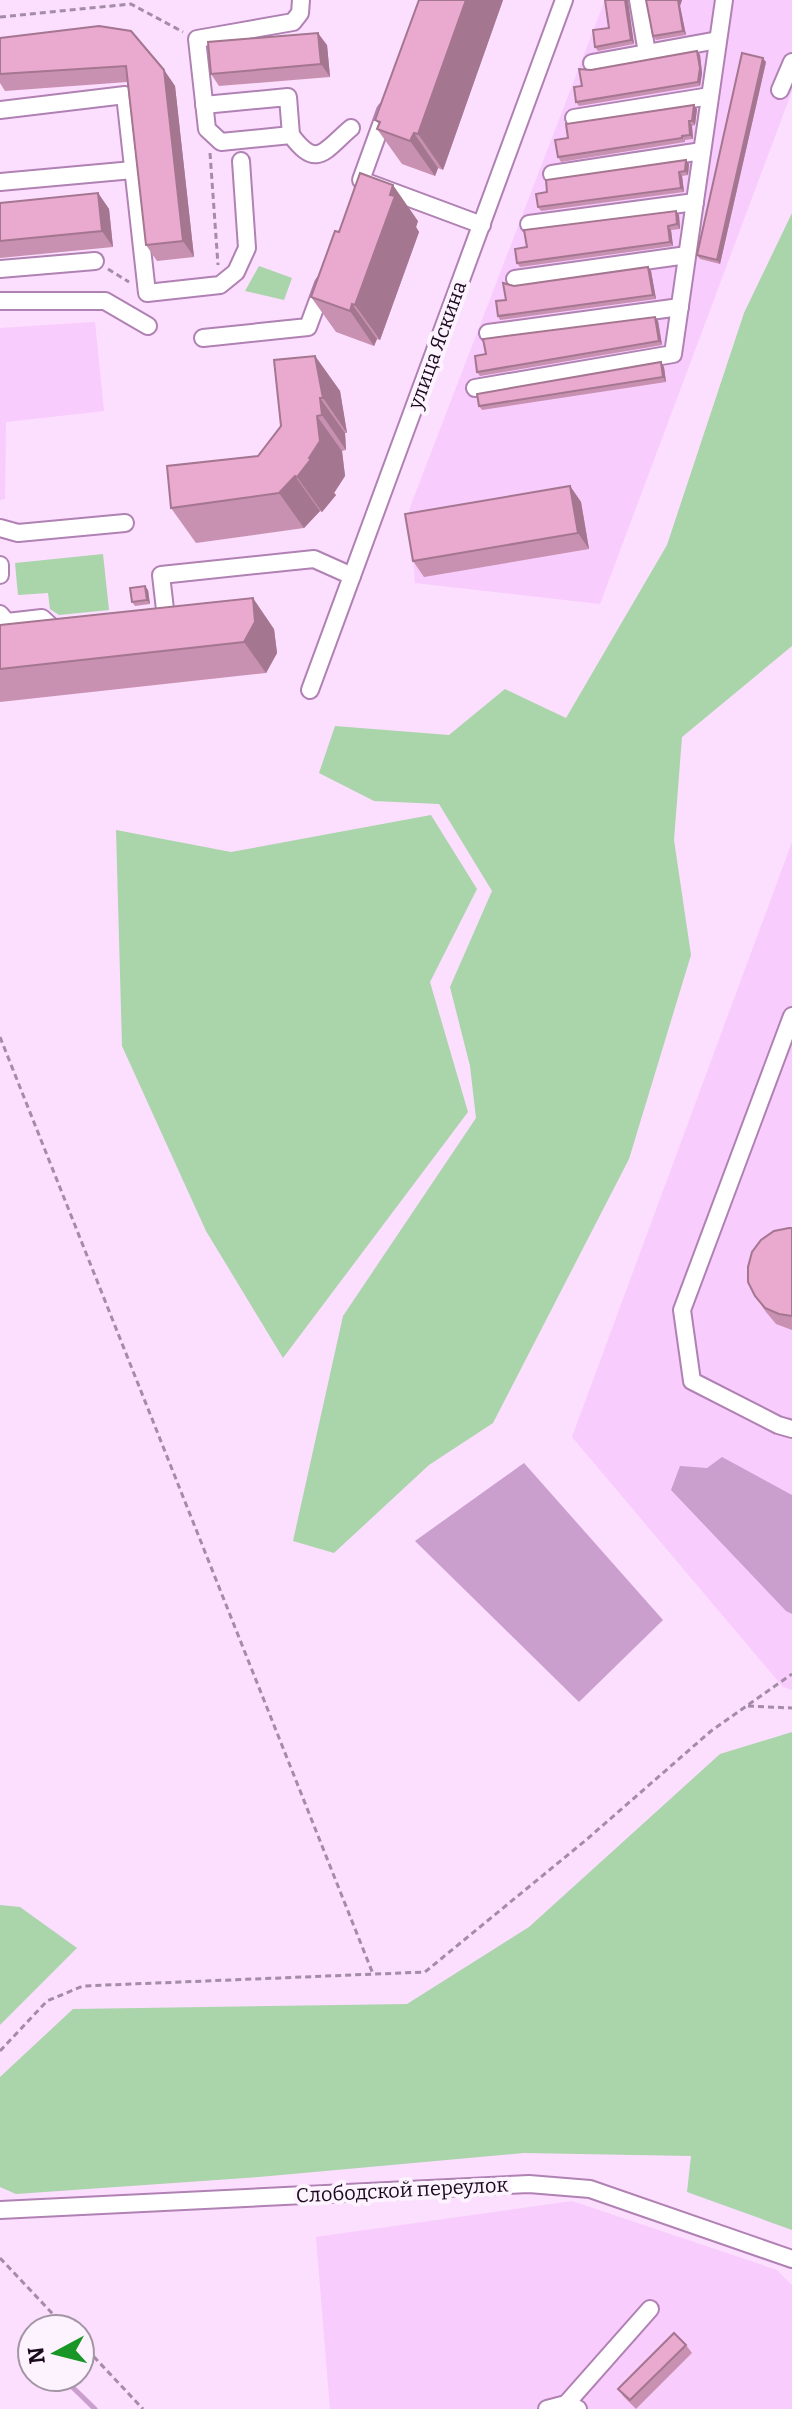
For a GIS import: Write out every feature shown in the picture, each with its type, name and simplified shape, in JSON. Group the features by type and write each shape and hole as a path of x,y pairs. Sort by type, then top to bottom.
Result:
{"street":[{"path":"291,135 221,142 207,129 197,39 293,22 300,13 301,0"},
{"name":"улица Яскина","path":"310,690 564,0"},
{"path":"638,0 647,53"},
{"path":"475,388 673,354 724,0"},
{"path":"592,63 718,40"},
{"path":"780,90 792,62"},
{"path":"0,110 125,95 147,293 220,285 236,272 247,248 241,161"},
{"path":"574,118 710,96"},
{"path":"204,105 288,97 291,135 304,152 312,156 320,154 351,128"},
{"path":"391,97 358,188 482,225"},
{"path":"552,174 702,151"},
{"path":"0,182 133,170"},
{"path":"529,224 695,202"},
{"path":"515,279 687,255"},
{"path":"0,269 95,261"},
{"path":"203,338 308,327 329,268"},
{"path":"0,301 105,301 148,326"},
{"path":"488,333 680,307"},
{"path":"0,528 18,533 125,523"},
{"path":"134,622 166,618 161,575 314,559 352,576"},
{"path":"0,565 0,575"},
{"path":"0,614 7,622 42,618 55,630 70,628"},
{"path":"792,1016 682,1310 692,1381 778,1425 792,1429"},
{"name":"Слободской переулок","path":"0,2210 529,2184 590,2189 792,2259"},
{"path":"547,2409 572,2406 650,2309"}],"path":[{"path":"0,17 131,4 197,39"},
{"path":"207,129 220,285"},
{"path":"95,261 147,293"},
{"path":"0,1037 373,1974"},
{"path":"0,2051 47,2001 83,1986 425,1972 586,1840 711,1731 792,1674"},
{"path":"747,1706 792,1708"},
{"path":"0,2258 52,2313"},
{"path":"96,2359 143,2409"}],"shaded area":[{"path":"605,0 792,0 792,91 600,604 415,583 409,510"},
{"path":"95,322 104,411 6,422 5,499 0,500 0,328"},
{"path":"792,842 792,1690 783,1687 572,1437"},
{"path":"722,1457 792,1495 792,1614 671,1490 680,1466 707,1468"},
{"path":"524,1463 663,1620 579,1702 415,1541"},
{"path":"572,2201 777,2270 792,2285 792,2409 330,2409 316,2237"}],"green space":[{"path":"792,213 792,646 682,737 674,840 691,955 629,1159 493,1423 429,1465 334,1553 293,1541 343,1316 476,1118 470,1066 450,987 492,891 439,804 374,801 319,773 335,726 449,735 505,689 566,718 667,545 744,313"},
{"path":"259,266 292,278 284,300 245,291"},
{"path":"103,554 109,610 59,615 50,609 48,593 18,595 15,563"},
{"path":"431,815 477,889 430,982 468,1112 283,1358 206,1231 122,1046 116,830 231,852"},
{"path":"792,1732 792,2230 687,2192 691,2156 524,2153 259,2177 16,2194 0,2187 0,2077 73,2009 407,2004 529,1927 720,1754"},
{"path":"0,1905 20,1907 77,1948 0,2025"}],"building":[{"path":"419,0 466,0 418,134 414,133 410,141 377,129 380,122 375,120"},
{"path":"605,0 625,0 631,40 595,47 593,30 609,28"},
{"path":"646,0 678,0 683,31 653,36"},
{"path":"99,26 131,31 164,70 183,241 146,245 126,66 0,74 0,38"},
{"path":"318,33 321,64 211,74 208,42"},
{"path":"697,51 700,68 698,82 576,102 574,87 582,86 579,69 591,70"},
{"path":"742,53 763,58 717,260 697,255"},
{"path":"694,105 692,121 689,121 690,135 558,157 555,140 568,138 566,124"},
{"path":"686,160 685,171 679,172 681,188 538,207 536,194 547,192 546,180"},
{"path":"360,173 393,185 390,195 395,196 355,305 352,304 350,311 311,297"},
{"path":"98,193 102,231 0,241 0,203"},
{"path":"676,211 677,224 668,226 670,242 517,263 515,249 527,247 524,230"},
{"path":"648,267 653,295 498,316 496,301 506,300 503,283 514,286"},
{"path":"655,317 659,341 477,372 475,356 486,354 483,339"},
{"path":"315,356 323,398 320,398 322,415 317,416 320,441 297,477 279,493 171,508 167,466 258,456 281,426 274,360"},
{"path":"661,362 663,377 479,406 477,394"},
{"path":"570,486 578,533 413,561 405,514"},
{"path":"145,586 147,600 132,602 130,588"},
{"path":"253,598 255,622 244,642 0,669 0,625"},
{"path":"792,1228 792,1316 765,1308 748,1282 748,1267 752,1252 761,1240 774,1231"},
{"path":"674,2333 686,2345 630,2400 618,2389"}],"waterway":[{"path":"78,2393 95,2409"}]}
